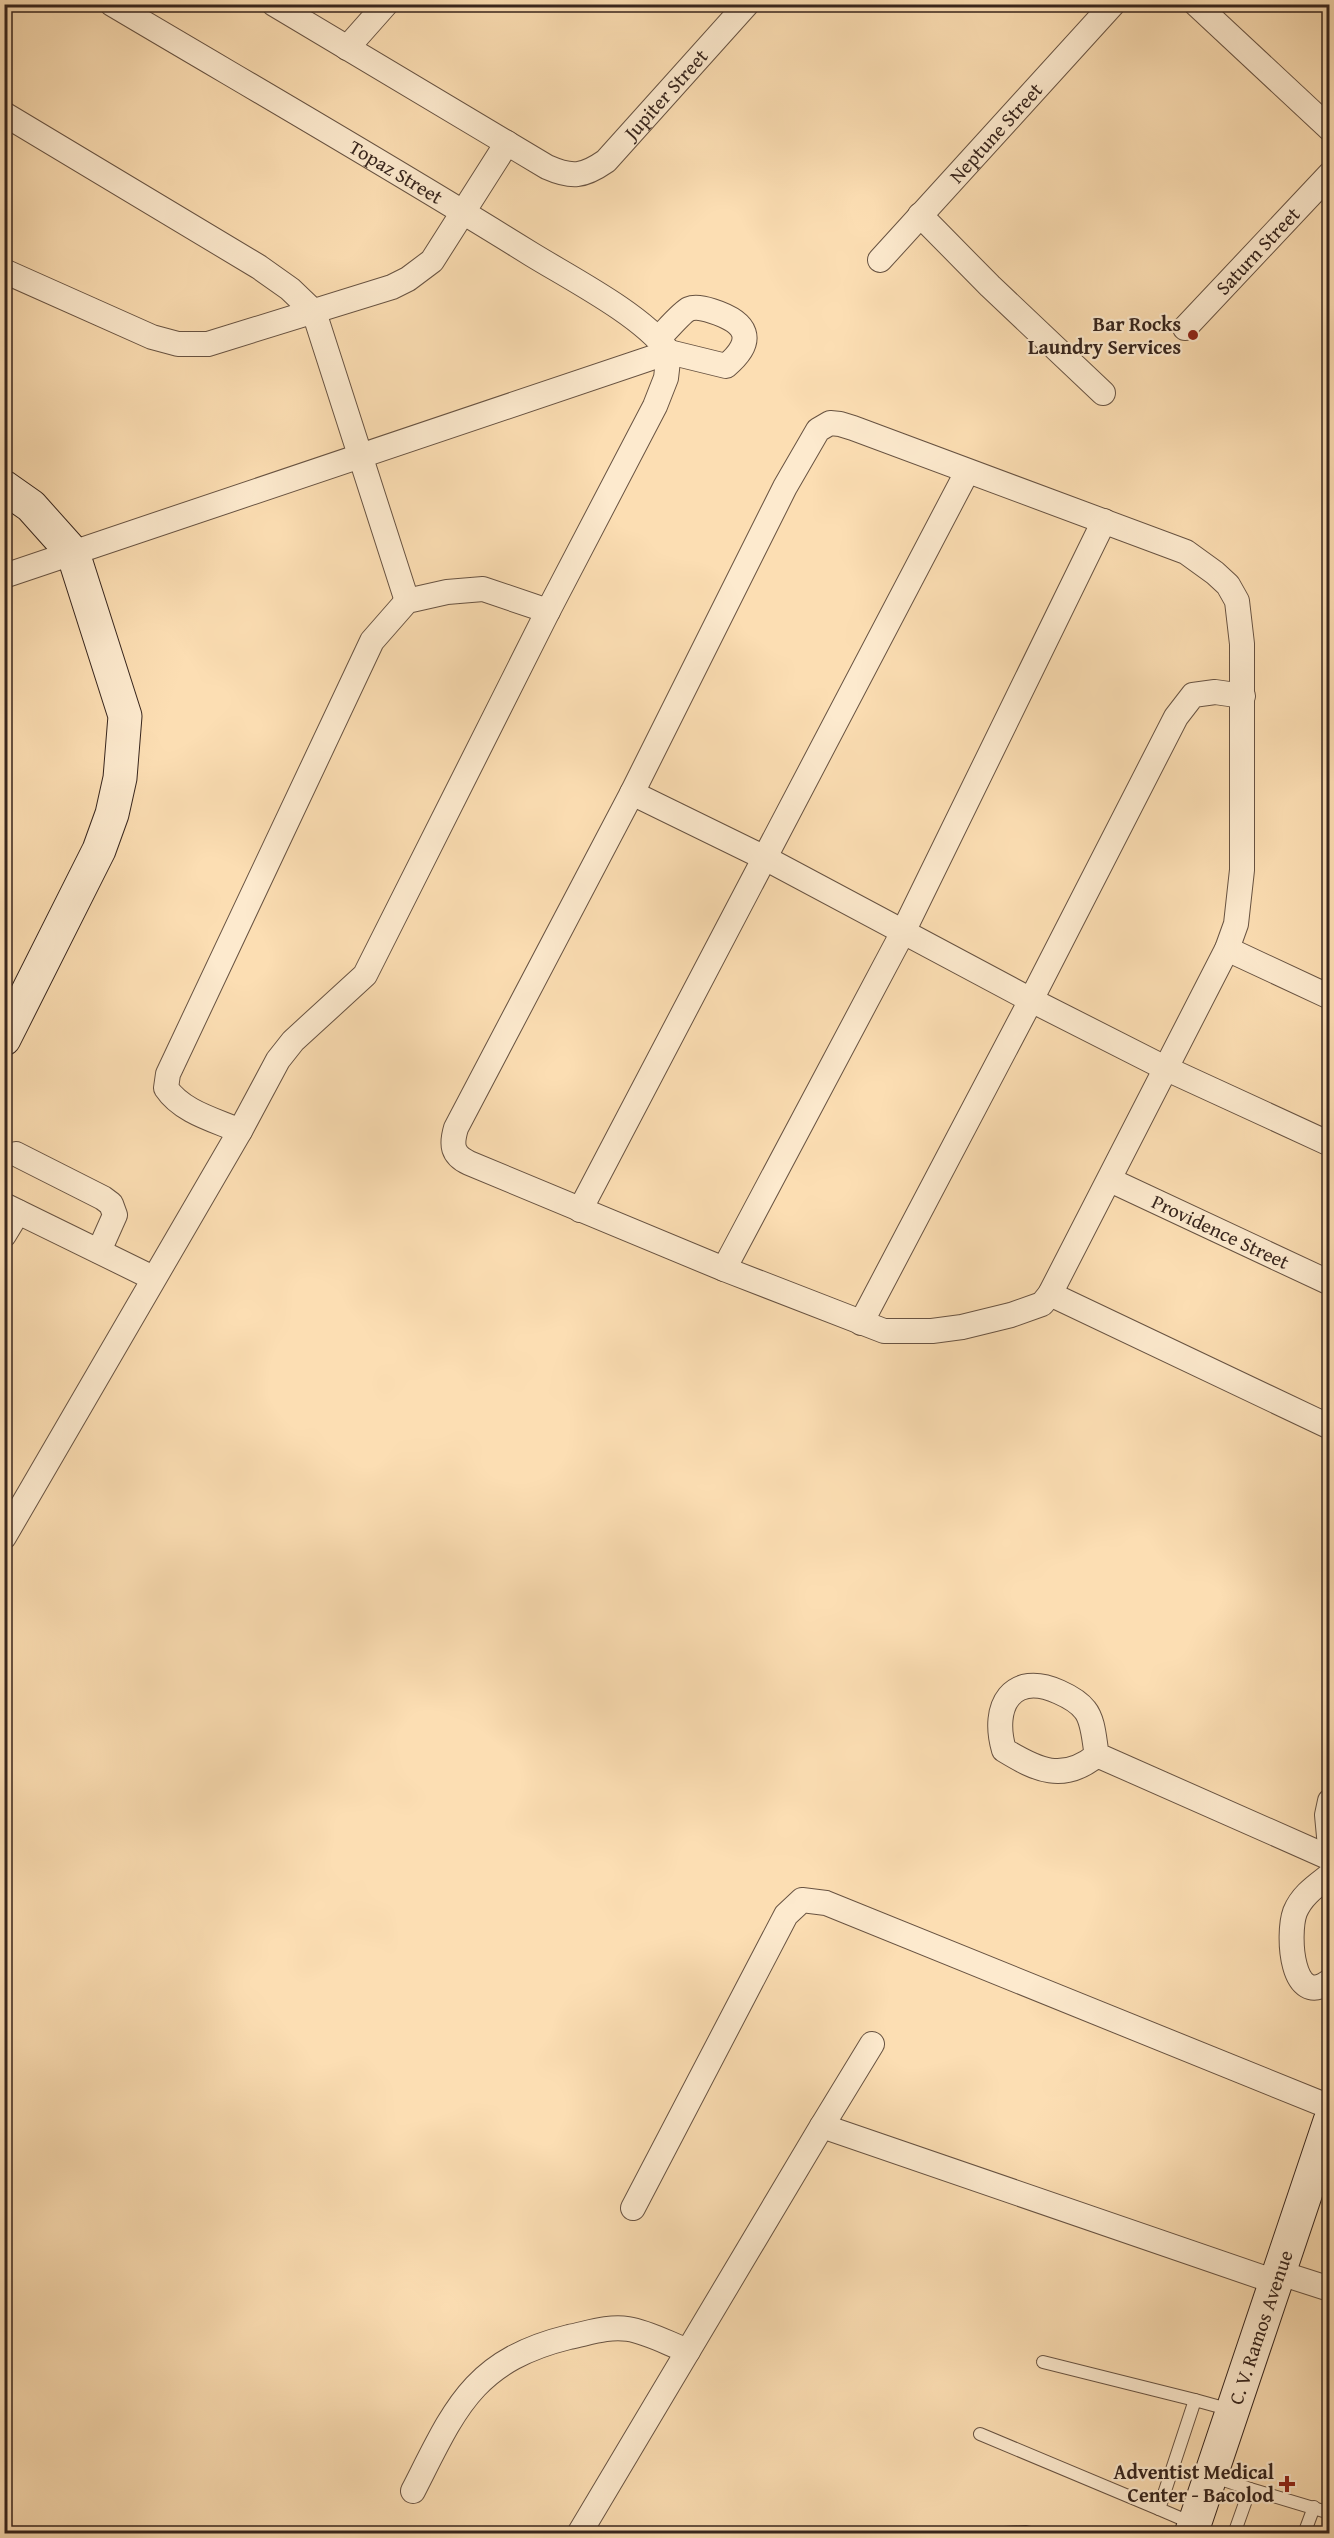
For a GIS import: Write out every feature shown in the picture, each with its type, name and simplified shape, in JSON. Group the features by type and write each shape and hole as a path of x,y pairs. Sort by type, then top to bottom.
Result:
{"street":[{"name":"Topaz Street","path":"112,4 464,212 607,301 664,345"},
{"path":"4,271 152,337 178,344 208,344 393,287 432,261 507,143 274,4"},
{"path":"348,48 386,4"},
{"name":"Jupiter Street","path":"507,143 547,167 564,174 579,175 594,169 606,161 747,4"},
{"name":"Neptune Street","path":"880,260 1113,4"},
{"path":"1196,4 1329,129"},
{"path":"4,114 259,267 290,289 314,312 407,601"},
{"name":"Saturn Street","path":"1185,328 1329,174"},
{"path":"920,214 990,286 1103,393"},
{"path":"4,576 361,455 664,345 666,378 655,406 548,611 365,975 293,1041 278,1060 240,1131 153,1278 40,1479 4,1537"},
{"path":"830,423 840,424 967,472 1186,552 1215,573 1227,585 1237,601 1242,644 1241,888 1236,924 1227,949 1110,1180 1050,1294 1042,1304 1011,1315 962,1327 909,1332 884,1331 724,1269 460,1159 453,1151 452,1140 456,1128 632,793 780,497 818,430 830,423"},
{"path":"580,1210 967,472"},
{"path":"4,487 32,506 73,552 125,716 120,778 112,814 99,850 4,1039"},
{"path":"724,1269 903,932 1104,521"},
{"path":"240,1131 183,1106 173,1099 166,1088 168,1074 372,641 407,601 447,592 483,589 548,611"},
{"path":"861,1323 1031,1000 1176,717 1193,695 1215,692 1243,696"},
{"path":"632,793 765,858 1031,1000 1167,1069 1329,1144"},
{"path":"1227,949 1329,997"},
{"path":"16,1154 103,1197 111,1204 115,1215 99,1251"},
{"name":"Providence Street","path":"1110,1180 1329,1283"},
{"path":"4,1235 11,1209 153,1278"},
{"path":"1050,1294 1329,1427"},
{"path":"1097,1755 1329,1858"},
{"path":"1329,1801 1327,1815 1329,1847"},
{"path":"1329,1875 1300,1902 1292,1924 1296,1974 1302,1983 1313,1988 1324,1986 1329,1982"},
{"path":"633,2208 786,1915 802,1900 826,1903 1329,2107"},
{"path":"579,2534 873,2044"},
{"name":"C. V. Ramos Avenue","path":"1193,2529 1329,2121"},
{"path":"822,2126 1278,2277 1329,2289"},
{"path":"413,2491 452,2415 481,2380 511,2357 537,2345 610,2327 630,2329 688,2351"}],"lane":[{"path":"1043,2362 1233,2410"},
{"path":"1160,2509 1195,2400"},
{"path":"980,2434 1160,2509 1193,2529"},
{"path":"1212,2476 1329,2513"},
{"path":"1234,2534 1250,2489"},
{"path":"1304,2534 1314,2507"},
{"path":"984,2534 1026,2532 1036,2534"}],"place":[{"name":"Bar Rocks Laundry Services","path":"1193,335"},
{"name":"Adventist Medical Center - Bacolod","path":"1287,2484"}]}
